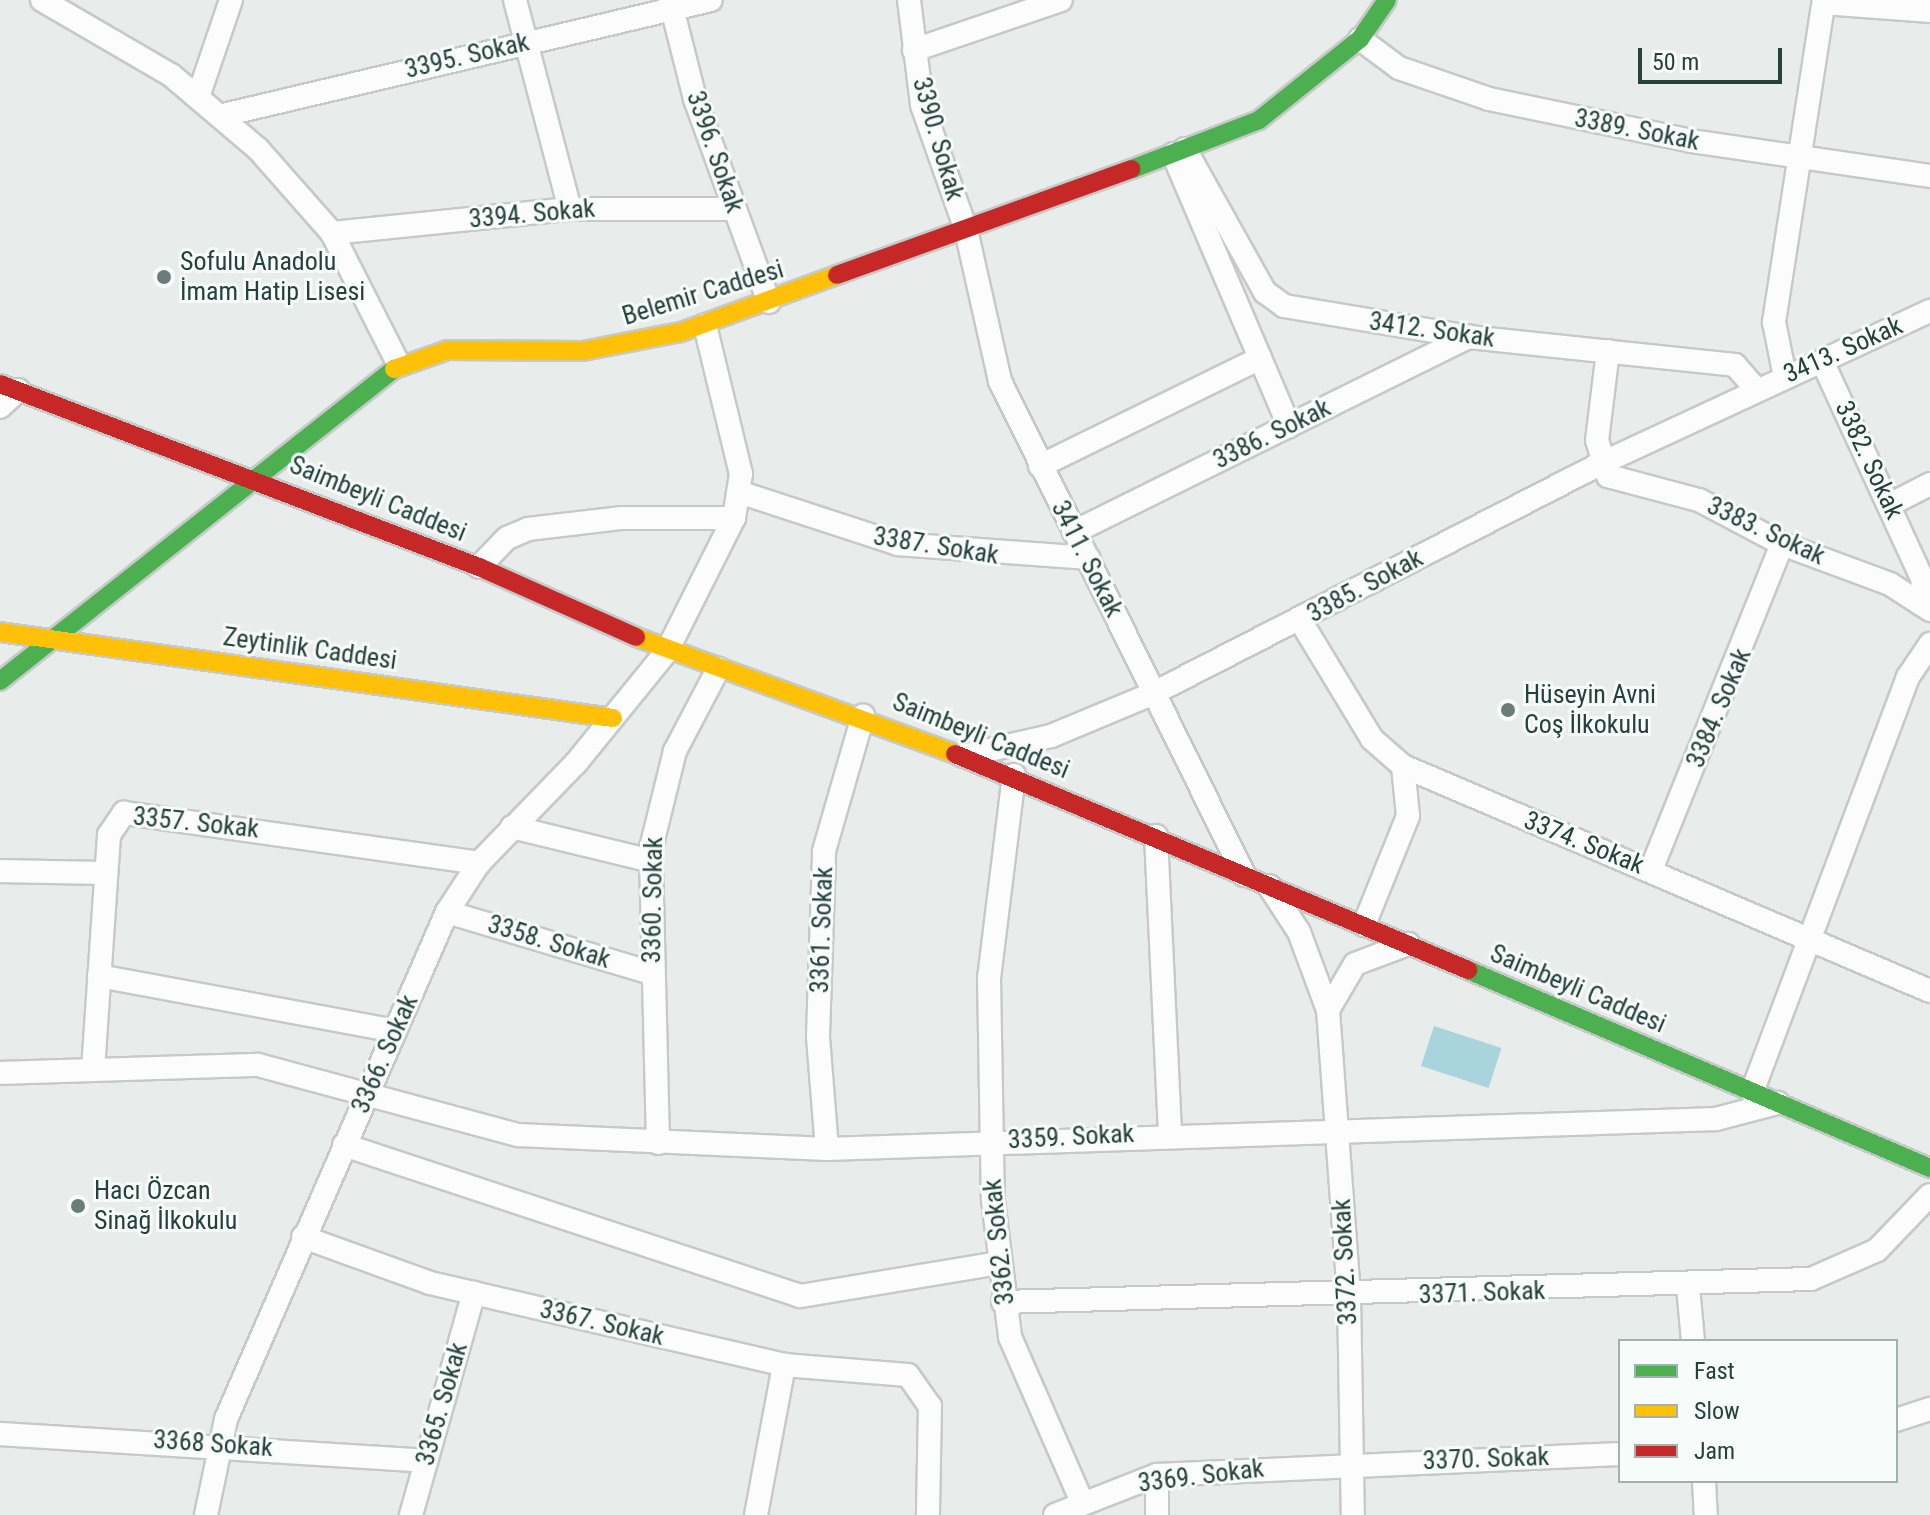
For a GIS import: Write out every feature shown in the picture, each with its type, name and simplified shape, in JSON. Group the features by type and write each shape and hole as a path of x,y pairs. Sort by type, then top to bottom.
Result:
{"street":[{"path":"199,94 231,0"},
{"path":"515,0 570,209"},
{"name":"3395. Sokak","path":"223,115 671,4 711,0"},
{"name":"3390. Sokak","path":"909,0 922,105 966,230"},
{"path":"914,50 1061,0"},
{"name":"Belemir Caddesi","path":"0,681 252,477 399,365 448,350 610,348 705,325 1179,152 1259,120 1360,39 1387,0"},
{"path":"49,1 199,94 223,115 332,233 399,365"},
{"path":"1785,377 1773,338 1797,158 1824,2 1930,11"},
{"name":"3396. Sokak","path":"671,4 733,209 769,302"},
{"name":"3389. Sokak","path":"1360,39 1399,68 1477,96 1797,158 1930,176"},
{"path":"1179,152 1289,426"},
{"name":"3412. Sokak","path":"1179,152 1274,301 1469,337 1735,365 1756,389"},
{"name":"3394. Sokak","path":"332,233 570,209 733,209"},
{"name":"3411. Sokak","path":"966,230 985,335 1040,466 1244,875"},
{"name":"3413. Sokak","path":"1756,389 1823,363 1930,311"},
{"path":"705,325 742,493"},
{"name":"3386. Sokak","path":"1074,532 1469,337"},
{"path":"1600,464 1608,351"},
{"path":"1040,466 1260,358"},
{"name":"3382. Sokak","path":"1823,363 1891,504 1923,580 1925,607"},
{"path":"0,407 9,387"},
{"name":"Saimbeyli Caddesi","path":"9,387 252,477 479,567 667,651 863,716 1014,775 1930,1168"},
{"name":"3385. Sokak","path":"963,756 1051,736 1152,694 1600,464 1756,389"},
{"name":"3383. Sokak","path":"1600,464 1621,483 1699,500 1782,544 1890,584 1925,607"},
{"path":"1891,504 1930,484"},
{"name":"3366. Sokak","path":"206,1515 218,1442 303,1237 447,912 479,863 613,718 667,651 734,518 742,493"},
{"name":"3387. Sokak","path":"742,493 898,544 1088,558"},
{"path":"479,567 507,538 528,529 622,518 734,518"},
{"name":"3384. Sokak","path":"1651,870 1782,544"},
{"name":"3374. Sokak","path":"1300,620 1372,739 1403,766 1651,870 1807,940 1929,989"},
{"name":"Zeytinlik Caddesi","path":"0,632 613,718"},
{"path":"1752,1092 1908,677 1929,646"},
{"name":"3360. Sokak","path":"658,1143 651,973 651,861 675,751 718,669"},
{"name":"3361. Sokak","path":"827,1149 818,1036 824,851 863,716"},
{"path":"1364,925 1408,816 1403,766"},
{"name":"3362. Sokak","path":"1014,775 991,948 991,1140 999,1263 1010,1337 1083,1504"},
{"name":"3357. Sokak","path":"93,1070 106,873 114,825 133,812 479,863"},
{"path":"512,827 651,861"},
{"path":"1156,836 1170,1133"},
{"path":"0,871 106,873"},
{"name":"3372. Sokak","path":"1268,885 1299,932 1328,1010 1349,1296 1353,1515"},
{"name":"3358. Sokak","path":"447,912 651,973"},
{"path":"1328,1010 1355,964 1408,944"},
{"path":"99,976 395,1031"},
{"name":"3359. Sokak","path":"0,1073 258,1065 518,1135 827,1149 1170,1133 1716,1119 1778,1103"},
{"path":"344,1145 800,1296 999,1263"},
{"name":"3371. Sokak","path":"1003,1302 1688,1287 1839,1272 1908,1223 1930,1195"},
{"name":"3367. Sokak","path":"303,1237 474,1293 784,1365 908,1375 930,1406 928,1515"},
{"path":"1688,1287 1693,1339"},
{"name":"3365. Sokak","path":"411,1515 474,1293"},
{"path":"756,1515 784,1365"},
{"path":"1898,1419 1930,1409"},
{"name":"3368 Sokak","path":"0,1434 218,1442 426,1461"},
{"name":"3370. Sokak","path":"1353,1465 1618,1454"},
{"name":"3369. Sokak","path":"1055,1515 1157,1475 1353,1465"},
{"path":"1157,1475 1157,1515"},
{"path":"1704,1483 1706,1515"}],"water":[{"path":"1434,1026 1502,1048 1489,1088 1421,1066"}],"traffic: fast":[{"path":"1132,169 1259,120 1360,39 1387,0"},
{"path":"0,681 394,369"},
{"path":"1468,970 1930,1168"}],"traffic: slow":[{"path":"394,369 448,350 583,351 681,332 837,275"},
{"path":"0,632 613,718"},
{"path":"636,637 955,754"}],"traffic: jam":[{"path":"837,275 1132,169"},
{"path":"0,384 479,567 636,637"},
{"path":"955,754 1468,970"}],"place":[{"name":"Sofulu Anadolu İmam Hatip Lisesi","path":"164,277"},
{"name":"Hüseyin Avni Coş İlkokulu","path":"1508,710"},
{"name":"Hacı Özcan Sinağ İlkokulu","path":"78,1206"}]}
